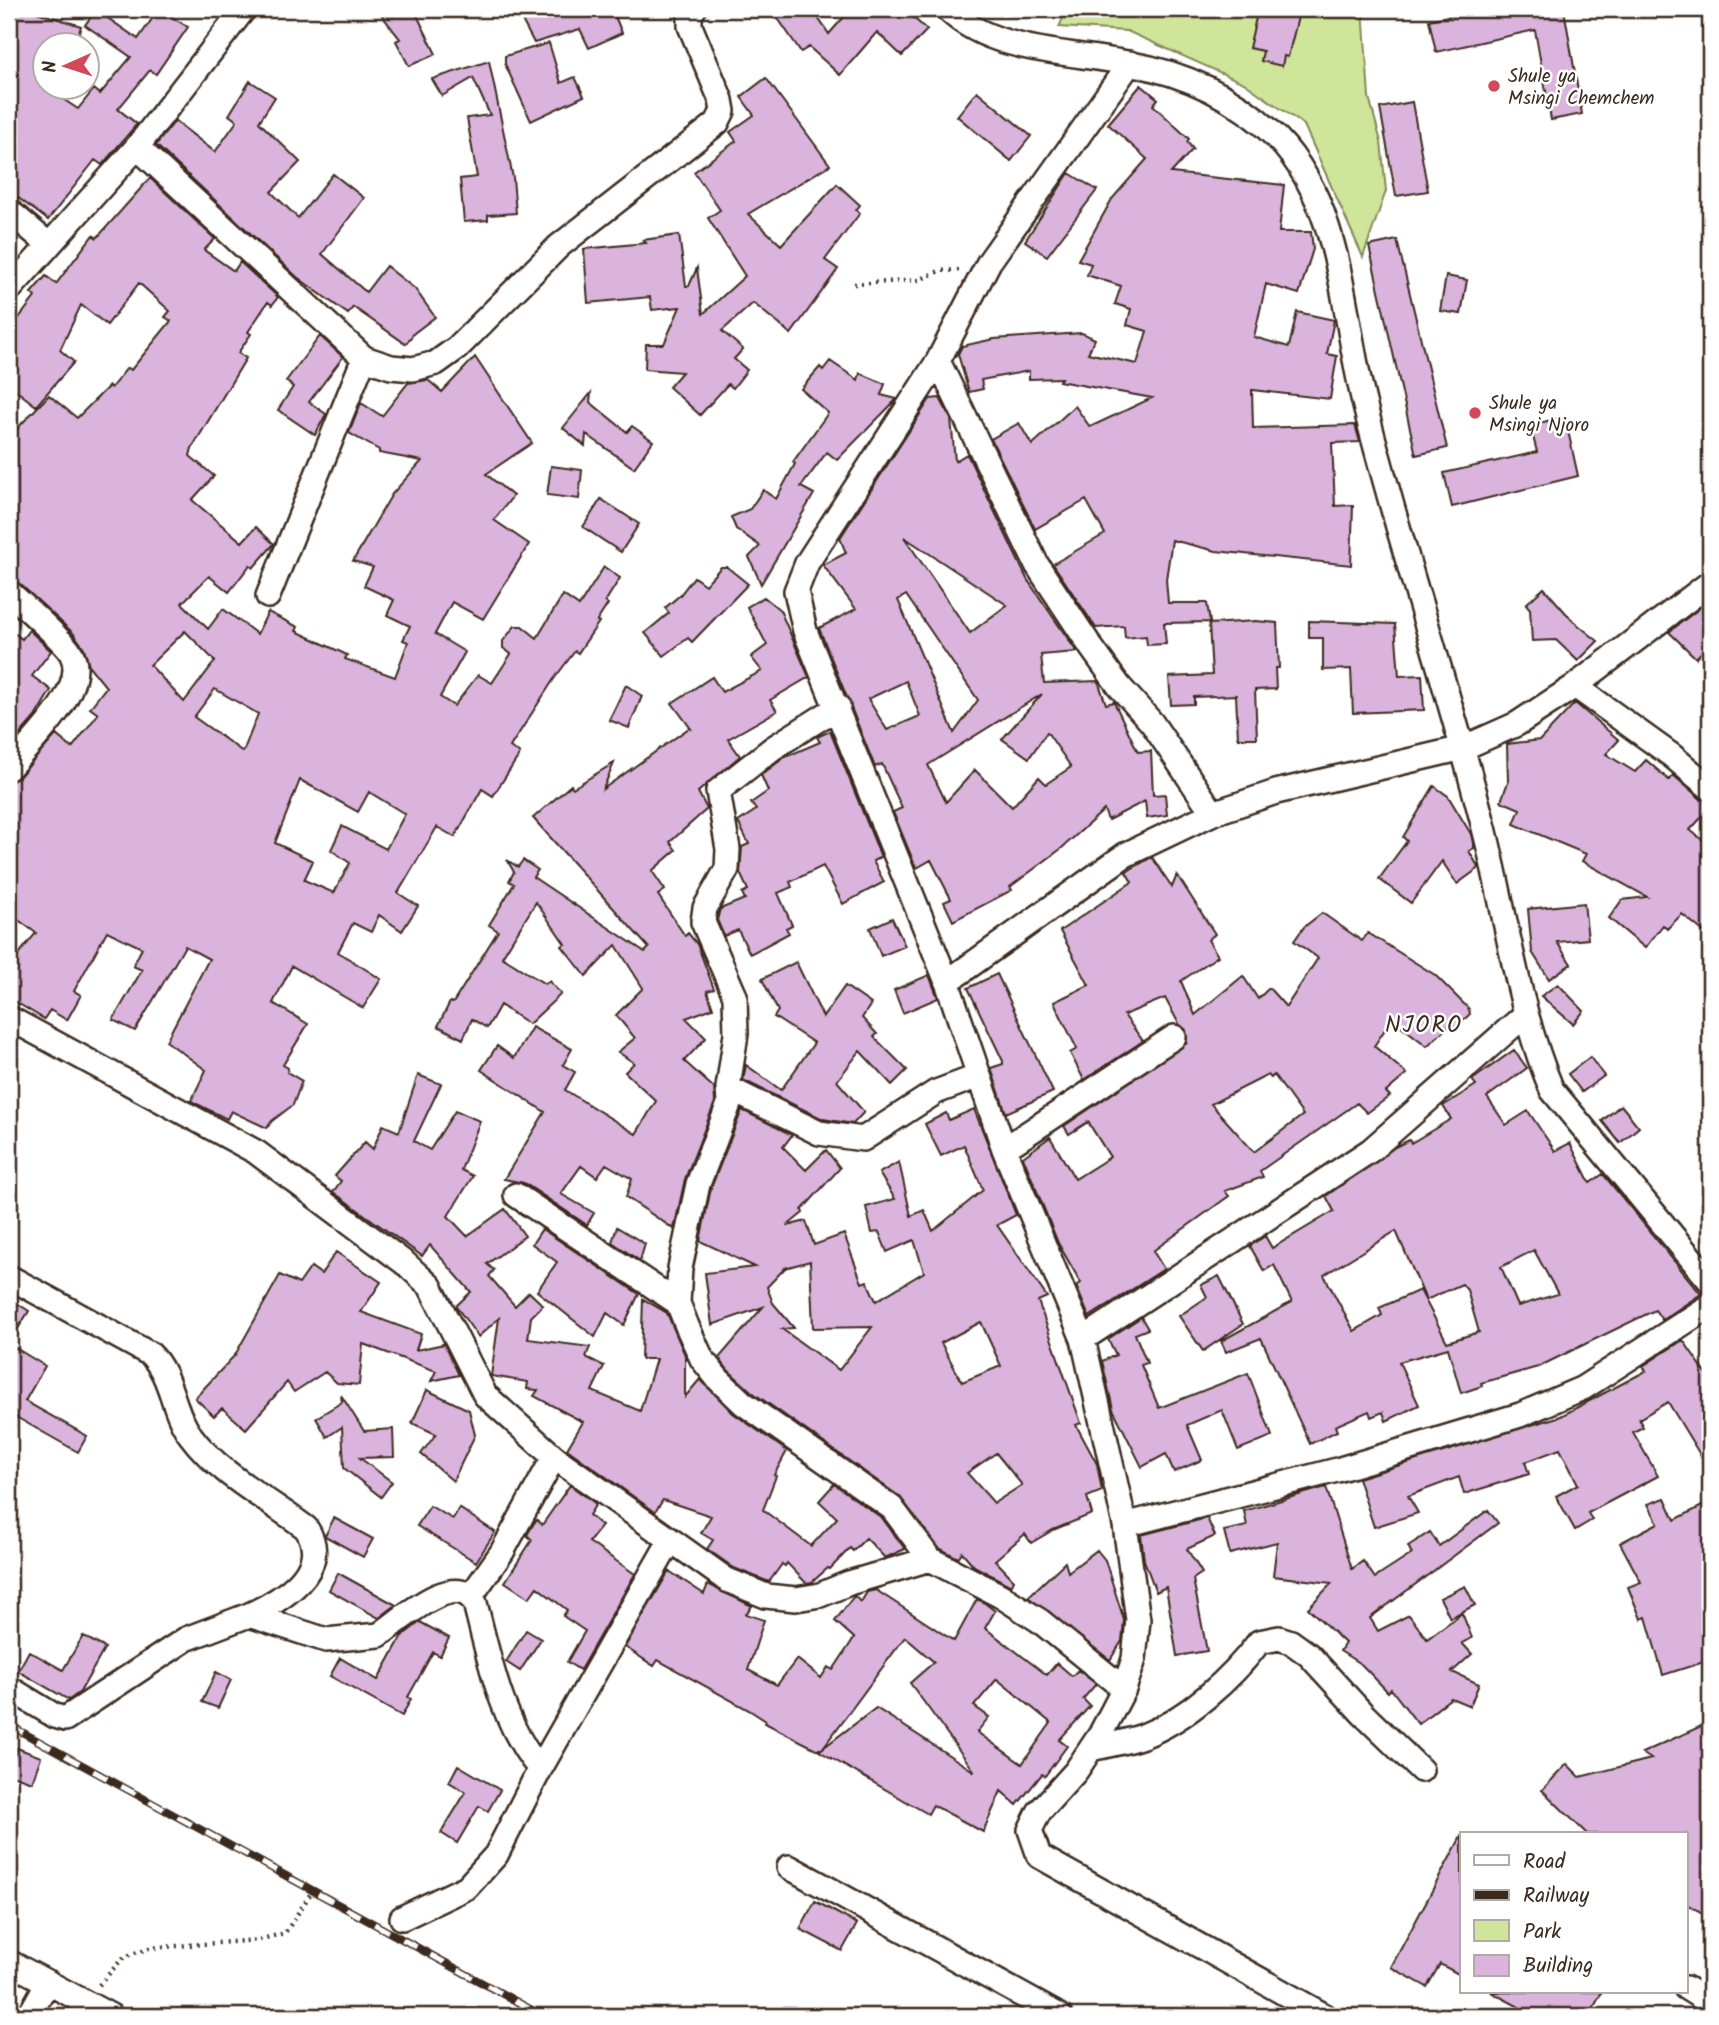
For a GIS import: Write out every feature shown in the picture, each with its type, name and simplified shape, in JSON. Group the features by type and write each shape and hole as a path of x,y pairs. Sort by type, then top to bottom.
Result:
{"street":[{"path":"9,290 137,146 244,9"},
{"path":"137,146 364,358 391,367 413,369 436,363 457,348 559,246 717,124 723,111 721,100 690,26 689,19 694,9"},
{"path":"947,9 980,34 1129,63 1194,82 1238,105 1276,137 1310,187 1328,227 1362,395 1387,494 1463,748 1500,887 1526,1014 1552,1090 1710,1281"},
{"path":"1129,63 989,262 938,360 800,575 796,591 805,631 947,982 1003,1149 1083,1339 1125,1525 1138,1620 1134,1659 1124,1689 1091,1749 1076,1771 1039,1812 1030,1830 1039,1856 1325,2016"},
{"path":"9,211 48,244"},
{"path":"268,596 364,358"},
{"path":"938,360 1037,565 1091,647 1119,686 1152,723 1213,813"},
{"path":"947,982 1125,855 1213,813 1276,793 1463,748 1517,724 1575,686 1710,583"},
{"path":"9,768 61,706 71,691 74,672 73,655 11,594"},
{"path":"1575,686 1671,755 1710,788"},
{"path":"838,707 773,748 718,791 728,849 727,869 703,914 709,939 735,996 736,1034 728,1088 729,1104 698,1184 688,1219 677,1286 678,1303 702,1359 743,1403 892,1508 930,1559 1001,1596 1040,1621 1124,1689"},
{"path":"1083,1339 1371,1150 1526,1014"},
{"path":"9,1018 256,1152 406,1264 430,1286 485,1395 554,1457 742,1589 766,1596 796,1599 820,1595 930,1559"},
{"path":"1003,1149 1174,1037"},
{"path":"728,1088 819,1133 863,1139 936,1092 979,1076"},
{"path":"516,1195 678,1303"},
{"path":"9,1277 150,1353 159,1363 174,1404 192,1437 227,1471 306,1528 310,1534 311,1555 301,1582 276,1603 186,1639 65,1719 55,1716 9,1688"},
{"path":"1125,1525 1337,1470 1520,1415 1583,1388 1710,1307"},
{"path":"471,1596 502,1552 554,1457"},
{"path":"402,1919 467,1886 486,1868 670,1541"},
{"path":"248,1615 326,1640 370,1637 379,1635 412,1609 437,1596 457,1591 471,1596"},
{"path":"471,1596 516,1735 525,1752 540,1769"},
{"path":"1091,1749 1142,1736 1167,1725 1241,1667 1259,1642 1279,1638 1291,1642 1309,1655 1363,1714 1421,1770"},
{"path":"789,1867 1060,2016"},
{"path":"9,1962 111,2016"},
{"path":"29,2016 48,1982"},
{"path":"1688,1989 1710,2003"}],"path":[{"path":"854,284 919,280 939,271 960,270 989,262"},
{"path":"89,2004 103,1977 124,1957 149,1948 258,1940 285,1933 313,1890"}],"green space":[{"path":"1067,9 1363,9 1369,97 1381,142 1386,191 1363,257 1304,125 1244,83 1127,31 1059,27"}],"building":[{"path":"12,9 27,9 81,26 79,32 32,32 32,102 67,102 78,109 84,102 102,102 102,92 131,57 102,37 102,32 95,32 85,25 96,10 138,39 159,9 188,27 156,74 150,70 118,109 137,124 102,165 95,160 48,220 9,191 9,21"},
{"path":"377,9 414,9 436,54 409,66 396,41 400,39"},
{"path":"516,9 612,9 622,33 589,48 580,29 534,43"},
{"path":"788,9 812,9 829,34 851,9 904,9 927,30 902,56 877,32 840,75 809,47 801,52 777,17"},
{"path":"1258,9 1300,9 1288,57 1284,56 1282,66 1261,61 1263,51 1249,48"},
{"path":"1480,9 1564,9 1582,114 1551,120 1535,30 1436,52 1429,20"},
{"path":"549,43 561,83 575,77 584,96 531,121 505,64 505,56"},
{"path":"489,61 513,178 516,213 488,215 488,220 464,222 460,179 477,177 467,118 490,115 473,78 442,96 432,79"},
{"path":"766,78 830,165 748,214 781,245 837,184 860,205 856,210 860,213 825,260 838,269 791,334 753,303 722,331 743,349 734,359 747,370 733,388 728,384 700,415 669,387 682,372 645,369 646,344 664,344 680,307 652,310 650,297 588,303 584,249 646,243 643,240 679,235 686,286 689,286 697,268 703,314 745,276 708,218 720,210 694,172 736,141 730,132 754,115 741,97"},
{"path":"250,81 275,97 259,122 300,162 271,192 298,218 333,174 364,198 322,254 366,292 386,266 415,289 435,317 414,333 406,344 353,307 348,314 297,277 156,145 175,121 215,152 237,121 229,115"},
{"path":"1141,85 1158,99 1153,105 1189,139 1187,142 1193,149 1171,173 1284,185 1279,232 1311,232 1313,249 1299,294 1266,284 1254,337 1289,347 1297,312 1334,320 1327,354 1337,356 1330,399 1252,390 1253,428 1355,425 1360,442 1332,443 1335,506 1353,505 1351,565 1216,551 1172,540 1166,579 1168,603 1207,603 1210,622 1164,623 1166,644 1147,645 1146,636 1125,638 1124,626 1096,628 1053,564 1105,534 1086,500 1035,529 991,439 1019,423 1032,445 1075,406 1090,427 1152,398 1059,381 1061,378 1029,379 1029,371 981,380 983,389 969,392 958,354 962,346 994,339 1082,333 1095,339 1088,353 1137,364 1147,331 1127,325 1131,309 1115,304 1121,286 1087,275 1091,264 1078,260 1112,199 1147,159 1108,124"},
{"path":"977,91 1031,136 1011,161 957,116"},
{"path":"1412,102 1428,191 1396,196 1380,108"},
{"path":"1069,173 1097,190 1047,256 1025,241"},
{"path":"150,178 215,239 204,250 234,271 240,262 278,297 272,305 268,302 248,332 251,334 238,353 246,358 192,448 190,456 214,476 192,500 242,542 256,527 274,544 253,568 250,565 229,592 209,576 182,603 208,629 223,609 257,634 268,612 298,627 296,631 347,655 345,659 395,677 408,642 403,640 410,626 387,615 394,600 364,586 373,567 353,561 392,494 422,461 379,453 379,450 349,433 361,403 382,416 408,383 428,380 442,392 475,357 532,443 486,474 513,496 494,520 529,544 483,619 452,602 435,634 465,652 440,697 454,706 478,675 492,683 511,654 503,648 503,641 515,626 522,626 537,638 563,595 579,606 604,567 620,578 605,602 608,604 597,621 599,622 578,653 575,651 554,679 510,747 520,754 493,796 482,789 455,837 437,827 398,893 418,906 402,931 379,915 371,932 353,923 338,952 381,979 363,1008 292,966 273,1003 308,1024 283,1065 288,1068 287,1072 302,1081 293,1105 267,1128 231,1111 227,1119 191,1101 206,1070 166,1041 209,959 185,946 135,1031 113,1020 142,970 133,966 142,948 107,931 74,991 81,995 67,1020 50,1010 44,1019 9,998 9,966 36,933 9,913 9,782 19,777 56,735 72,748 98,714 90,708 106,687 89,666 84,648 73,633 20,584 9,579 9,437 49,395 77,418 109,386 111,388 127,368 131,370 171,321 165,317 170,311 139,283 107,325 81,305 60,350 74,362 36,406 9,385 9,347 17,332 12,327 35,297 31,293 46,276 56,284 93,235 97,238","holes":["185,631 215,661 184,702 150,665","215,689 258,714 243,752 194,717","300,780 358,812 369,792 405,814 386,849 342,826 331,850 350,863 334,893 304,880 313,861 275,843"]},
{"path":"1397,240 1447,448 1416,455 1369,246"},
{"path":"1446,276 1467,280 1461,314 1440,311"},
{"path":"320,336 343,357 309,402 326,414 315,435 278,410 293,387 286,381"},
{"path":"830,361 858,380 860,373 885,384 881,395 897,399 837,460 827,452 801,487 814,494 761,584 749,557 760,546 736,529 731,517 750,509 763,490 776,499 795,464 793,462 828,413 801,389 820,367 823,370"},
{"path":"591,393 590,402 627,432 632,426 653,441 634,468 586,434 585,446 563,428"},
{"path":"940,398 951,419 955,461 967,454 1027,579 1077,652 1041,655 1044,683 1098,681 1106,704 1114,702 1138,752 1151,751 1153,795 1165,794 1167,815 1147,818 1145,801 1108,820 1104,810 1062,848 1010,887 1012,890 953,921 944,902 951,899 931,860 917,868 914,863 893,812 902,808 882,764 875,767 819,628 856,609 823,565 846,553 840,538 930,399","holes":["904,537 1007,605 970,633","906,595 978,700 954,733 898,600","906,681 920,716 887,730 868,699","1042,694 1002,739 1029,758 1047,732 1071,767 1046,784 1039,777 1012,807 975,770 946,802 928,765"]},
{"path":"1565,417 1578,476 1452,507 1444,473 1537,452 1530,425"},
{"path":"551,466 582,470 579,499 547,495"},
{"path":"601,499 639,524 621,552 583,527"},
{"path":"721,567 727,567 748,584 692,642 688,638 664,656 645,633 669,613 665,608 694,577 705,585"},
{"path":"1544,588 1572,620 1598,641 1578,661 1556,640 1532,641 1530,609 1526,604"},
{"path":"764,597 780,610 809,677 770,700 777,711 728,739 740,756 698,792 707,809 670,842 676,850 652,871 665,890 658,895 685,936 688,933 697,944 714,989 707,991 713,1008 686,1018 706,1038 684,1061 714,1088 715,1102 685,1179 674,1229 626,1197 632,1179 606,1164 597,1177 581,1166 561,1194 594,1213 587,1225 524,1183 504,1179 545,1112 481,1070 497,1046 514,1058 532,1027 572,1049 563,1065 575,1072 565,1090 636,1134 656,1101 625,1072 634,1063 618,1052 635,1038 616,1015 643,988 616,945 586,976 562,946 565,944 536,902 502,957 545,984 549,981 561,994 529,1024 500,1005 487,1028 472,1019 463,1039 438,1026 450,1002 453,1003 498,931 489,925 514,884 509,881 514,872 507,860 518,867 523,860 538,870 533,877 645,952 649,948 533,818 571,785 573,788 614,763 603,789 689,728 692,730 672,703 712,677 722,692 762,671 751,657 767,645 747,607"},
{"path":"1710,600 1710,650 1706,647 1696,658 1669,632"},
{"path":"1256,621 1277,623 1279,668 1275,668 1276,689 1255,690 1257,738 1238,738 1236,695 1194,697 1194,704 1171,705 1169,677 1212,675 1209,624"},
{"path":"1309,621 1395,624 1399,676 1422,675 1424,710 1353,713 1351,669 1323,670 1323,638 1309,638"},
{"path":"9,629 22,639 29,630 51,651 32,676 51,690 35,717 9,747"},
{"path":"626,685 642,696 629,728 609,720"},
{"path":"1575,703 1619,740 1606,754 1635,772 1646,760 1669,780 1673,775 1701,799 1710,802 1710,808 1690,830 1710,846 1710,937 1682,914 1667,929 1663,925 1645,948 1609,918 1622,900 1647,897 1582,861 1586,854 1514,824 1520,809 1501,801 1508,782 1507,744 1540,740"},
{"path":"830,731 881,857 873,861 884,882 843,904 823,866 790,882 792,887 778,893 792,925 786,928 789,933 750,954 738,930 724,936 717,920 720,909 745,899 742,893 748,890 740,873 742,847 749,844 738,822 756,810 751,803 768,791 761,775 785,757 820,742 817,737"},
{"path":"1434,786 1448,796 1471,834 1474,848 1469,851 1479,868 1457,884 1442,861 1411,903 1379,879 1407,841 1403,837"},
{"path":"1152,857 1172,887 1177,875 1215,934 1208,940 1218,956 1181,981 1195,1015 1243,976 1258,999 1269,988 1286,1007 1318,958 1294,941 1304,927 1322,913 1362,941 1368,933 1435,975 1469,1009 1470,1014 1455,1028 1451,1024 1427,1046 1392,1019 1374,1046 1407,1074 1386,1092 1390,1096 1367,1113 1357,1103 1260,1171 1263,1177 1225,1191 1229,1196 1153,1251 1164,1269 1089,1317 1076,1286 1081,1283 1058,1243 1023,1157 1050,1137 1075,1179 1110,1157 1088,1122 1069,1134 1064,1126 1187,1043 1186,1030 1179,1024 1165,998 1124,1015 1143,1041 1084,1080 1070,1053 1077,1049 1054,1002 1089,985 1060,931 1132,882 1126,872","holes":["1268,1075 1271,1078 1274,1075 1303,1115 1254,1152 1211,1104"]},
{"path":"1584,903 1588,939 1557,942 1571,964 1549,979 1532,952 1528,909"},
{"path":"892,918 905,946 881,956 870,928"},
{"path":"796,962 823,1017 845,986 871,1004 862,1018 877,1034 874,1037 907,1070 892,1085 860,1051 837,1081 864,1112 853,1124 823,1119 743,1080 746,1065 781,1090 814,1043 774,1017 778,1011 762,979"},
{"path":"997,974 1053,1092 1006,1113 991,1068 1003,1064 1003,1061 968,988"},
{"path":"929,975 938,998 903,1013 894,990"},
{"path":"1558,984 1584,1011 1573,1024 1541,996"},
{"path":"1514,1050 1527,1068 1487,1097 1506,1125 1528,1111 1555,1151 1570,1143 1590,1183 1603,1174 1701,1294 1662,1320 1655,1310 1538,1367 1481,1383 1482,1386 1461,1393 1448,1348 1399,1362 1419,1405 1386,1421 1383,1412 1371,1417 1369,1411 1335,1426 1337,1431 1310,1444 1261,1338 1226,1352 1221,1341 1292,1302 1274,1265 1264,1271 1250,1246 1265,1236 1272,1248 1334,1211 1326,1196 1395,1147 1409,1140 1411,1143 1451,1119 1443,1106 1476,1085 1472,1080","holes":["1396,1231 1426,1300 1462,1284 1467,1290 1479,1332 1447,1342 1420,1290 1379,1308 1382,1315 1354,1331 1324,1275","1534,1250 1558,1294 1518,1306 1501,1267"]},
{"path":"1590,1057 1604,1076 1582,1092 1568,1074"},
{"path":"418,1075 441,1084 414,1141 430,1150 455,1111 480,1121 461,1170 473,1176 448,1216 467,1236 505,1209 525,1236 487,1264 494,1270 489,1276 515,1306 529,1292 543,1305 531,1317 528,1339 590,1347 586,1357 604,1366 592,1391 640,1411 656,1359 641,1359 643,1299 667,1313 685,1355 685,1397 700,1379 733,1413 787,1451 774,1475 776,1476 763,1510 811,1546 837,1518 819,1501 834,1484 882,1518 905,1549 885,1558 866,1538 853,1551 850,1548 830,1569 812,1582 806,1583 787,1563 785,1566 782,1564 769,1582 734,1568 707,1549 713,1540 701,1533 711,1516 663,1500 655,1512 567,1449 583,1422 534,1396 538,1390 527,1389 528,1382 491,1376 499,1318 478,1337 456,1306 471,1292 430,1245 422,1256 333,1192 341,1181 335,1176 365,1142 373,1149 383,1125 399,1132"},
{"path":"1621,1105 1639,1127 1620,1143 1602,1121"},
{"path":"974,1109 1016,1215 997,1225 1047,1297 1038,1301 1081,1423 1076,1425 1097,1464 1102,1491 1087,1497 1092,1514 1053,1530 1031,1543 1025,1534 995,1560 1014,1580 1011,1586 974,1566 962,1552 958,1558 939,1548 900,1497 752,1392 728,1370 719,1358 763,1307 712,1325 705,1273 755,1267 700,1241 711,1188 742,1110 792,1135 783,1147 806,1170 826,1150 840,1168 802,1210 803,1213 787,1226 806,1221 814,1245 844,1234 862,1283 867,1281 876,1301 924,1272 914,1240 887,1252 879,1232 872,1233 866,1207 895,1199 879,1173 899,1162 911,1216 924,1210 933,1231 983,1190 964,1145 941,1156 925,1124 946,1113 949,1120","holes":["810,1261 813,1328 872,1327 839,1370 782,1329 794,1328 773,1303 767,1287 785,1268","981,1322 1001,1366 962,1382 941,1343","996,1453 1022,1485 994,1503 967,1473"]},
{"path":"617,1227 645,1244 640,1261 612,1242"},
{"path":"542,1229 639,1294 624,1325 607,1313 595,1337 537,1291 557,1262 532,1244"},
{"path":"336,1252 381,1282 361,1312 421,1334 416,1350 444,1344 459,1375 431,1381 436,1371 363,1344 359,1385 337,1383 325,1372 294,1392 287,1382 246,1429 222,1408 214,1416 195,1398 235,1355 280,1275 299,1284 311,1267 321,1274"},
{"path":"1219,1276 1243,1324 1203,1351 1179,1316 1207,1297 1201,1285"},
{"path":"15,1302 29,1311 9,1343 9,1311"},
{"path":"1141,1317 1148,1329 1135,1334 1147,1363 1141,1365 1159,1408 1248,1373 1272,1436 1238,1450 1222,1410 1187,1425 1202,1460 1174,1472 1166,1454 1142,1467 1113,1409 1102,1361 1116,1355 1108,1339"},
{"path":"1683,1340 1710,1379 1710,1471 1668,1402 1639,1419 1643,1427 1633,1432 1658,1476 1588,1513 1592,1520 1575,1530 1556,1496 1578,1484 1560,1449 1525,1462 1529,1474 1464,1494 1459,1477 1408,1496 1418,1513 1374,1527 1358,1478 1561,1416 1646,1371 1643,1366"},
{"path":"9,1344 45,1366 25,1401 87,1436 78,1452 16,1417 9,1429"},
{"path":"427,1390 469,1410 475,1435 453,1481 421,1454 436,1434 412,1423"},
{"path":"341,1395 364,1431 393,1429 394,1457 360,1458 392,1482 381,1497 344,1468 342,1427 327,1437 316,1418 342,1402"},
{"path":"570,1485 596,1504 589,1515 602,1526 589,1542 635,1574 580,1670 567,1662 585,1631 563,1616 567,1610 537,1587 529,1598 505,1582 532,1540 527,1535 534,1523 537,1520 542,1525"},
{"path":"1326,1487 1352,1569 1363,1561 1375,1578 1412,1554 1408,1546 1430,1532 1439,1546 1488,1510 1498,1523 1370,1618 1378,1631 1409,1615 1427,1639 1462,1613 1472,1638 1462,1643 1472,1654 1452,1672 1479,1684 1470,1706 1451,1698 1418,1724 1391,1689 1388,1692 1362,1665 1340,1651 1345,1643 1308,1608 1332,1583 1273,1576 1277,1542 1230,1554 1224,1531 1247,1526 1244,1511"},
{"path":"1665,1498 1675,1520 1710,1502 1710,1660 1663,1675 1646,1617 1641,1619 1628,1587 1641,1582 1620,1543 1658,1523 1648,1504"},
{"path":"430,1506 453,1519 459,1508 495,1532 476,1562 417,1526"},
{"path":"334,1518 373,1539 363,1557 325,1536"},
{"path":"1207,1518 1215,1536 1187,1549 1202,1573 1193,1579 1207,1651 1177,1656 1166,1587 1156,1592 1144,1560 1141,1535"},
{"path":"1097,1550 1105,1560 1124,1620 1122,1641 1110,1660 1028,1597 1065,1562 1068,1572"},
{"path":"669,1571 704,1594 708,1584 752,1606 746,1614 764,1620 748,1670 777,1685 797,1659 821,1678 828,1667 833,1670 854,1638 835,1621 854,1596 861,1602 867,1592 876,1590 954,1641 977,1599 995,1611 985,1628 1047,1675 1057,1663 1072,1676 1078,1670 1096,1684 1083,1699 1090,1706 1059,1740 1067,1746 1045,1776 1042,1774 1017,1805 1001,1791 983,1832 933,1805 928,1814 819,1751 822,1749 816,1749 765,1723 766,1721 749,1710 658,1660 654,1666 625,1647","holes":["905,1637 934,1662 910,1683 975,1772 876,1708 822,1748","997,1679 1051,1723 1022,1764 977,1732 989,1717 974,1706"]},
{"path":"338,1573 396,1605 379,1618 329,1590"},
{"path":"1465,1586 1475,1605 1450,1618 1440,1598"},
{"path":"420,1622 449,1638 440,1656 433,1652 408,1697 411,1699 402,1716 330,1676 340,1658 378,1680 402,1636"},
{"path":"526,1630 541,1639 520,1671 506,1662"},
{"path":"83,1636 105,1648 80,1692 69,1700 18,1671 29,1651 63,1670"},
{"path":"216,1672 231,1680 218,1708 202,1702"},
{"path":"1710,1722 1710,1917 1688,1905 1688,1832 1585,1832 1542,1790 1567,1764 1580,1777 1651,1759 1642,1753"},
{"path":"17,1748 41,1757 32,1782 9,1774"},
{"path":"458,1765 500,1790 488,1811 479,1806 457,1843 441,1833 466,1792 449,1782"},
{"path":"1460,1839 1460,1975 1440,1964 1427,1987 1391,1967"},
{"path":"815,1901 857,1924 842,1951 800,1929"},
{"path":"1495,1994 1601,1994 1589,2016 1536,2016"}],"railway":[{"path":"9,1725 543,2016"}],"place":[{"name":"Shule ya Msingi Chemchem","path":"1494,86"},
{"name":"Shule ya Msingi Njoro","path":"1475,413"}],"district":[{"name":"NJORO","path":"1424,1024"}]}
